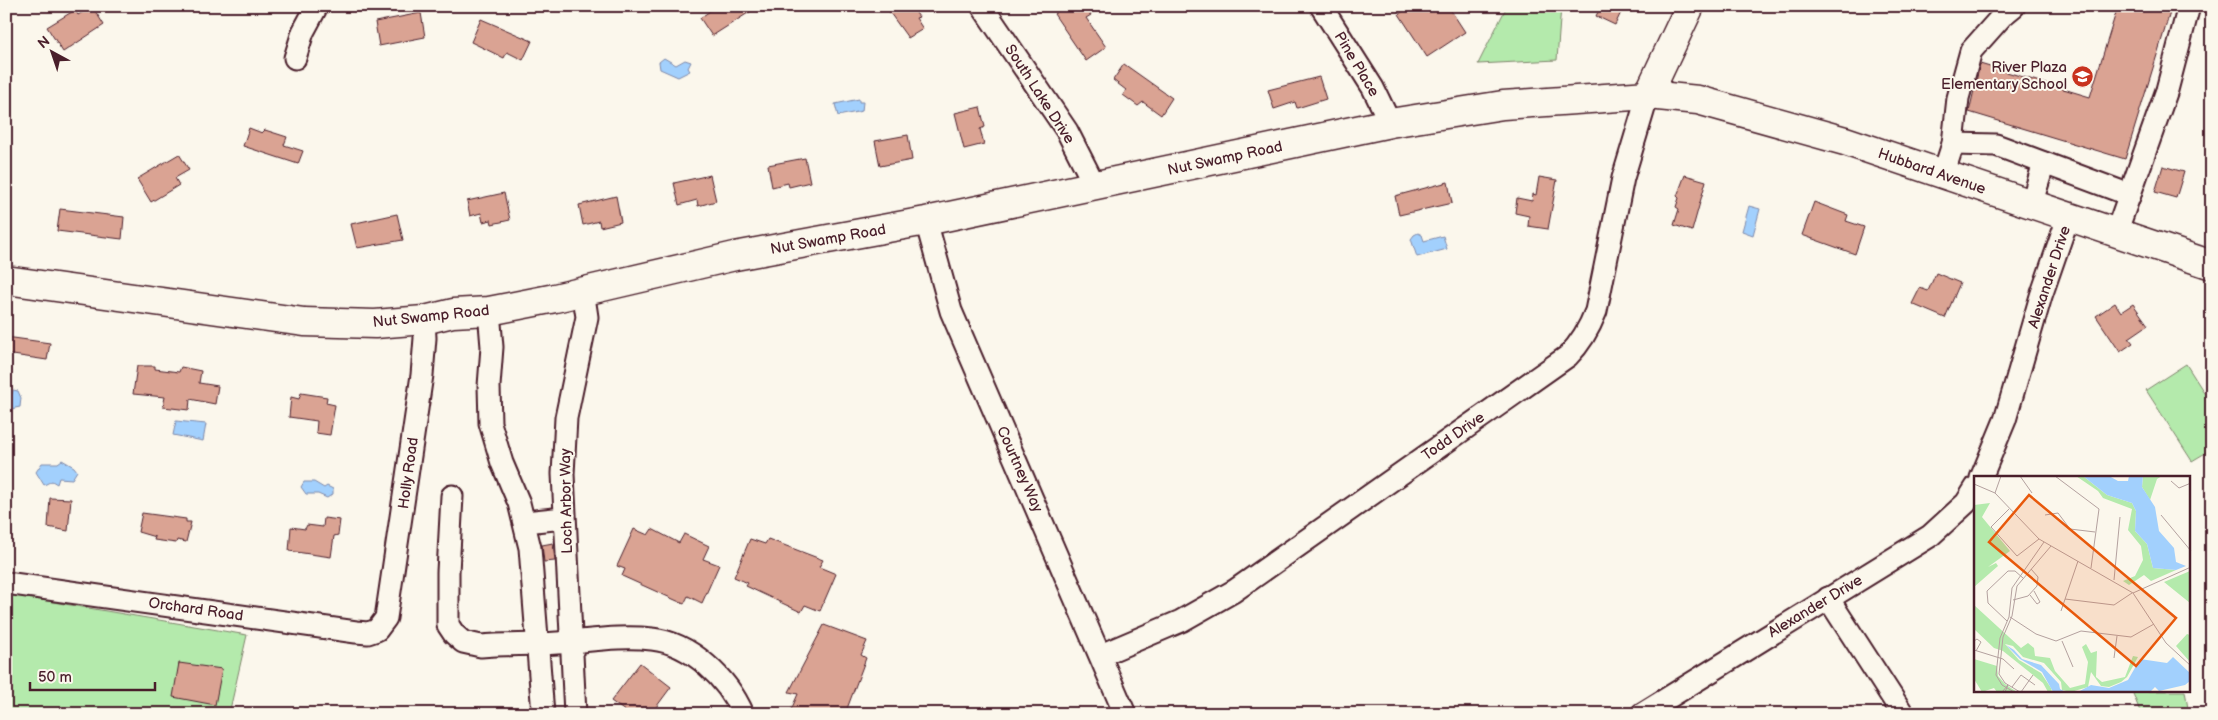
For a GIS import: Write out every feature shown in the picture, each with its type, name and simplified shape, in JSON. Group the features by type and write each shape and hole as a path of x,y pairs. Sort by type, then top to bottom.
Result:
{"main road":[{"path":"1648,94 1690,6"},
{"name":"Nut Swamp Road","path":"6,280 304,322 375,324 424,320 453,313 489,311 735,256 926,221 1390,123 1504,105 1648,94"},
{"name":"Hubbard Avenue","path":"1648,94 1698,100 1792,125 2212,265"}],"street":[{"path":"295,58 303,32 317,6"},
{"name":"South Lake Drive","path":"982,6 1067,131 1094,184"},
{"name":"Pine Place","path":"1321,6 1373,88 1390,123"},
{"path":"1943,175 1953,144 1958,98 1971,51 2003,15 2014,6"},
{"path":"2116,233 2167,90 2189,6"},
{"name":"Todd Drive","path":"1101,655 1181,622 1234,591 1568,356 1578,346 1588,330 1596,311 1623,178 1648,94"},
{"path":"1953,144 1996,145 2130,195"},
{"path":"2031,205 2044,163"},
{"name":"Alexander Drive","path":"1982,476 2005,420 2041,296 2068,218"},
{"name":"Courtney Way","path":"926,221 940,280 951,311 1125,714"},
{"name":"Loch Arbor Way","path":"575,714 563,474 566,418 587,317 583,290"},
{"path":"489,311 492,347 488,386 490,423 502,463 525,522 538,642 543,714"},
{"name":"Holly Road","path":"383,625 386,618 393,576 422,374 425,338 424,320"},
{"name":"Alexander Drive","path":"1642,714 1930,536 1962,508 1974,490"},
{"path":"452,496 448,572 448,625 463,642 481,646 615,638 652,638 665,641 683,649 706,665 731,693 743,714"},
{"path":"525,522 564,518"},
{"name":"Orchard Road","path":"6,583 356,632 368,633 383,625"},
{"path":"1828,598 1903,714"}],"green space":[{"path":"1507,6 1561,6 1557,60 1478,64"},
{"path":"2186,364 2212,405 2212,449 2192,461 2146,390"},
{"path":"6,594 247,635 229,714 6,714"},
{"path":"2132,692 2185,692 2189,714 2141,714"}],"water":[{"path":"664,58 676,65 685,60 691,62 688,68 690,71 678,77 660,69 659,62"},
{"path":"859,99 859,102 863,102 862,111 838,116 835,104"},
{"path":"1749,206 1760,209 1753,235 1742,231"},
{"path":"1418,233 1422,235 1424,241 1443,236 1447,249 1417,257 1411,239"},
{"path":"13,390 18,391 21,398 20,407 6,410 6,396 12,394"},
{"path":"176,421 206,424 203,441 173,435"},
{"path":"62,460 77,471 72,479 59,478 57,484 52,481 44,485 36,472 42,463 58,463"},
{"path":"304,482 314,482 324,488 327,486 333,489 333,494 327,498 318,494 306,494 301,487"}],"building":[{"path":"92,6 104,25 63,52 47,27 75,10 78,15"},
{"path":"717,6 759,6 712,36 700,18"},
{"path":"885,6 919,6 914,10 919,17 916,18 923,29 908,38"},
{"path":"1065,6 1085,6 1091,15 1086,18 1106,47 1086,61 1054,14"},
{"path":"1411,6 1448,6 1465,32 1427,57 1399,14"},
{"path":"1601,6 1624,6 1615,25 1596,16"},
{"name":"River Plaza Elementary School","path":"2118,6 2172,6 2125,159 1969,112 1980,64 2090,97"},
{"path":"421,13 425,37 379,46 375,22"},
{"path":"481,19 532,41 523,60 507,52 504,58 471,42"},
{"path":"1124,64 1172,98 1161,115 1143,102 1138,106 1123,95 1126,90 1113,80"},
{"path":"1319,77 1326,99 1297,108 1295,102 1274,109 1268,90"},
{"path":"980,107 985,127 980,129 984,144 964,149 955,113"},
{"path":"249,128 262,133 265,130 287,137 284,145 303,151 298,164 243,146"},
{"path":"908,135 912,160 880,166 875,141"},
{"path":"179,154 189,170 175,178 179,185 151,202 137,179"},
{"path":"805,158 810,182 789,187 788,183 772,187 768,165"},
{"path":"2163,166 2184,172 2176,198 2155,192"},
{"path":"710,175 716,201 698,206 697,200 679,205 674,183"},
{"path":"1685,175 1706,181 1692,231 1674,225 1679,209 1676,207 1679,198 1677,196"},
{"path":"1539,177 1557,180 1548,229 1528,226 1529,216 1515,213 1517,198 1532,201 1533,194 1536,195"},
{"path":"1448,182 1452,203 1399,215 1395,196"},
{"path":"504,193 510,220 492,224 491,220 483,222 481,213 470,216 467,201"},
{"path":"616,196 621,222 600,227 599,221 583,225 579,205"},
{"path":"1814,202 1848,215 1846,221 1864,227 1855,254 1802,235"},
{"path":"60,209 124,217 122,239 57,231"},
{"path":"397,214 403,240 357,248 351,224"},
{"path":"1936,273 1960,283 1945,318 1912,304 1920,288 1928,291"},
{"path":"2115,303 2121,312 2133,304 2148,325 2129,338 2133,343 2120,352 2096,316"},
{"path":"6,337 50,343 47,360 6,354"},
{"path":"137,366 155,366 155,369 179,372 181,367 201,371 199,383 218,386 215,404 190,399 189,410 163,407 165,397 133,394"},
{"path":"301,393 327,397 326,403 335,405 330,435 316,433 317,421 289,417 291,397 299,399"},
{"path":"50,498 71,499 68,531 48,527"},
{"path":"142,513 186,519 186,522 191,522 186,542 177,540 176,543 154,540 155,537 138,532"},
{"path":"324,518 340,520 338,535 334,536 331,557 289,551 291,527 305,529 307,525 323,527"},
{"path":"634,529 648,535 652,529 679,543 684,534 709,546 703,559 719,565 702,603 688,596 684,604 622,576 625,569 617,566"},
{"path":"750,539 765,544 768,539 823,560 819,567 836,574 820,611 805,605 801,612 746,586 748,583 734,577"},
{"path":"553,543 555,561 544,562 542,545"},
{"path":"824,625 867,641 861,655 866,658 845,714 799,714 791,710 798,694 789,692"},
{"path":"179,663 222,669 215,705 173,697"},
{"path":"640,663 671,687 651,714 629,714 611,701"}],"place":[{"name":"River Plaza Elementary School","path":"2083,76"}]}
